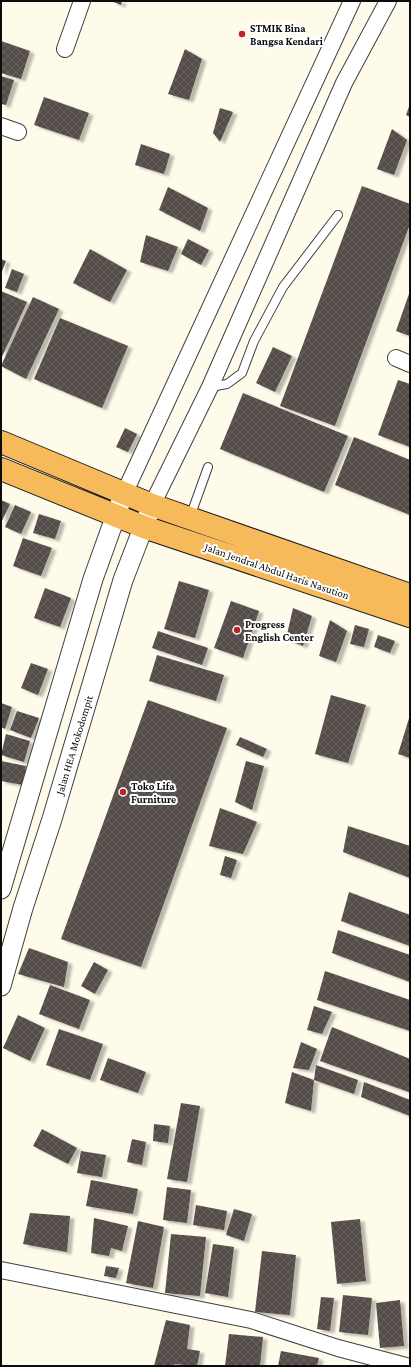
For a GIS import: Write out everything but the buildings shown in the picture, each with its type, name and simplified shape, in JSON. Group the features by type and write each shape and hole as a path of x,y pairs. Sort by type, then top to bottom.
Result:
{"highway":[{"name":"Jalan Jendral Abdul Haris Nasution","path":"1,442 152,505 410,594"},
{"name":"Jalan Jendral Abdul Haris Nasution","path":"1,469 144,527 410,616"}],"street":[{"path":"65,49 82,1"},
{"path":"1,889 94,579 115,516 352,1"},
{"path":"152,505 210,387 344,83 388,1"},
{"path":"1,126 18,132"},
{"name":"Jalan HEA Mokodompit","path":"1,986 4,962 123,580 152,505"},
{"path":"1,1270 251,1320 338,1348 406,1366"}],"lane":[{"path":"210,387 227,384 242,373 254,341 283,286 338,215"},
{"path":"190,518 208,467"}],"place":[{"name":"STMIK Bina Bangsa Kendari","path":"242,34"},
{"name":"Progress English Center","path":"237,630"},
{"name":"Toko Lifa Furniture","path":"123,792"}]}
